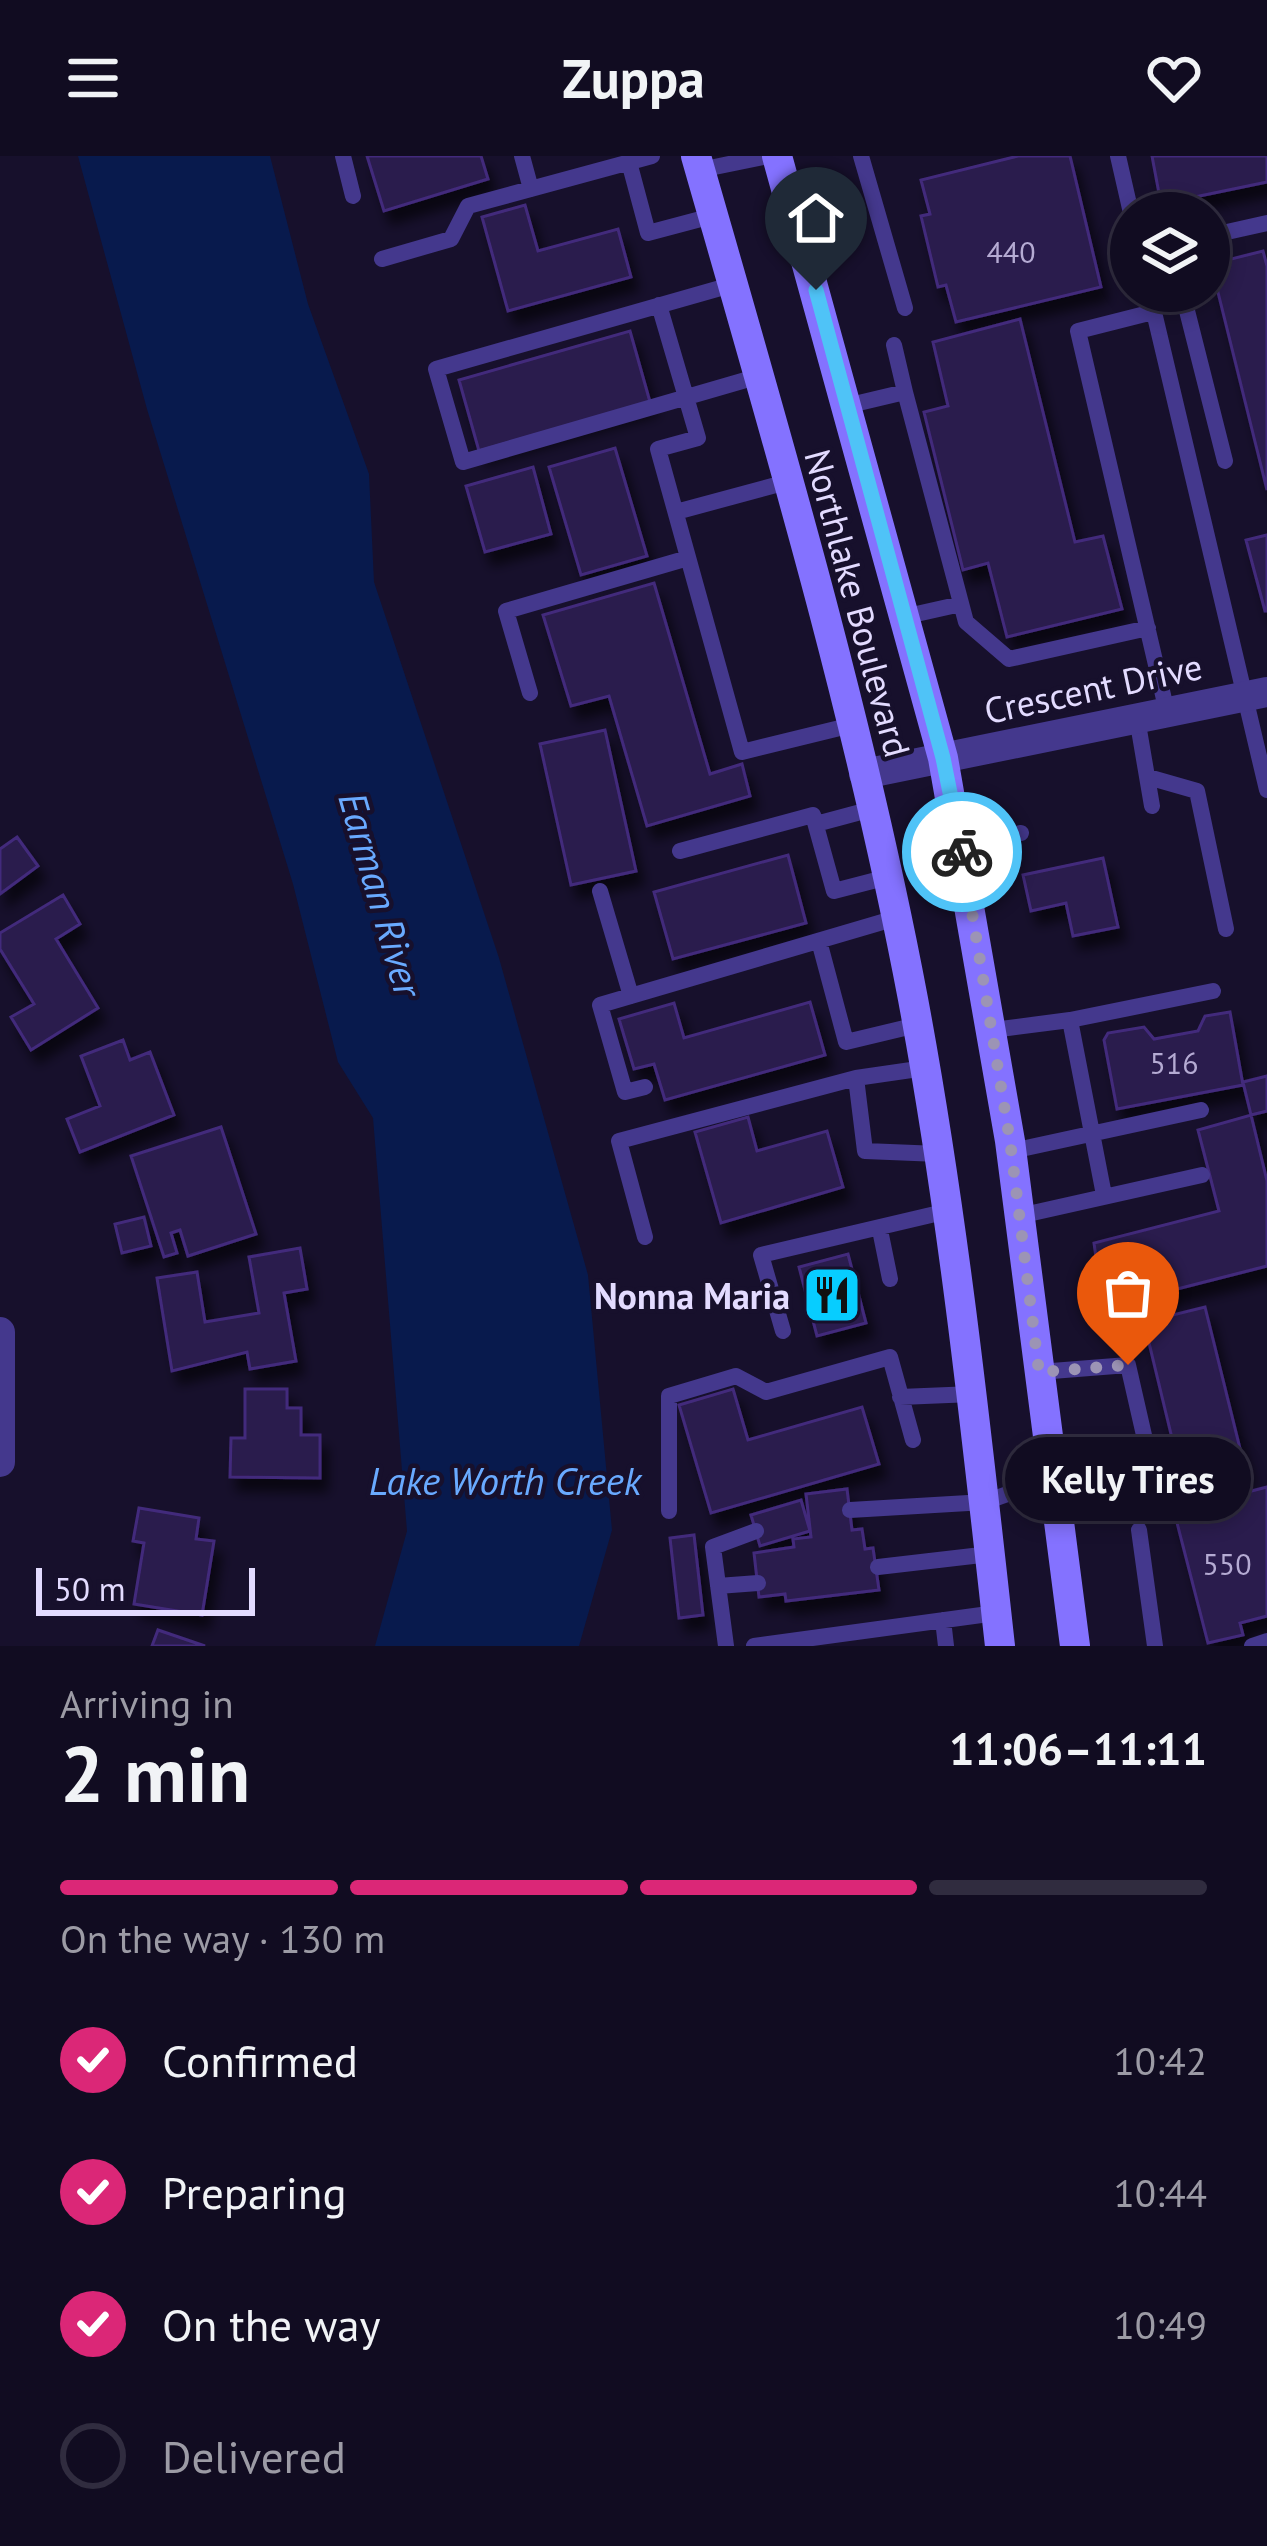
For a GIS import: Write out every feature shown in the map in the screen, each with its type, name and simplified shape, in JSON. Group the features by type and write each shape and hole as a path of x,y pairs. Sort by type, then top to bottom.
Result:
{"main road":[{"name":"Northlake Boulevard","path":"772,156 943,758 1012,1151 1075,1646"},
{"name":"Northlake Boulevard","path":"698,163 852,725 888,877 948,1211 1000,1646"}],"street":[{"name":"Crescent Drive","path":"864,774 1255,694"},
{"path":"0,1332 0,1462"}],"lane":[{"path":"343,156 353,196"},
{"path":"521,156 531,189"},
{"path":"382,259 451,239 468,206 616,162 652,156"},
{"path":"698,163 772,156"},
{"path":"861,156 905,308"},
{"path":"1118,156 1126,192"},
{"path":"616,162 648,232 712,216"},
{"path":"1230,231 1267,223"},
{"path":"731,285 436,369 463,462 756,377"},
{"path":"659,305 698,438 658,449 742,752 852,725"},
{"path":"1152,806 1148,628 1078,331 1154,312 1255,694 1267,790"},
{"path":"1187,312 1225,460"},
{"path":"894,345 966,622 1009,659 1148,628"},
{"path":"846,406 905,392"},
{"path":"676,512 787,482"},
{"path":"530,693 506,611 688,558"},
{"path":"903,616 961,604"},
{"path":"1148,777 1197,790 1226,928"},
{"path":"816,824 872,809"},
{"path":"680,851 813,815 834,891 888,877"},
{"path":"960,843 1021,833"},
{"path":"600,891 631,996"},
{"path":"646,1087 626,1092 601,1006 896,918"},
{"path":"819,941 846,1042 917,1025"},
{"path":"993,1030 1213,991"},
{"path":"1070,1020 1104,1195"},
{"path":"645,1237 619,1141 856,1078 925,1068"},
{"path":"856,1078 865,1151 939,1154"},
{"path":"1012,1151 1201,1111"},
{"path":"1019,1216 1202,1175"},
{"path":"783,1330 761,1255 948,1211"},
{"path":"880,1230 890,1279"},
{"path":"669,1510 669,1396 736,1376 766,1392 890,1357 913,1440"},
{"path":"850,1510 985,1502 1053,1478 1150,1466 1128,1365 1039,1372"},
{"path":"900,1397 973,1394"},
{"path":"1139,1530 1155,1646"},
{"path":"726,1646 713,1547 756,1531"},
{"path":"878,1567 990,1554"},
{"path":"718,1586 758,1582"},
{"path":"754,1646 996,1613"},
{"path":"943,1619 946,1646"},
{"path":"1252,1646 1267,1642"}],"water":[{"name":"Lake Worth Creek","path":"78,156 270,156 308,304 369,474 374,582 499,958 588,1275 612,1530 579,1646 375,1646 407,1531 373,1118 338,1062 293,884 147,409"}],"building":[{"path":"367,156 481,156 488,179 384,211"},
{"path":"1018,156 1070,156 1101,287 956,322 946,285 938,287 921,216 930,214 921,180"},
{"path":"1152,156 1267,156 1267,182 1219,192 1159,192"},
{"path":"525,205 538,251 618,229 631,277 508,311 482,217"},
{"path":"1263,251 1267,266 1267,490 1223,312 1230,312 1230,259"},
{"path":"1020,319 1075,542 1103,536 1122,609 1007,637 988,563 963,570 924,412 948,406 933,342"},
{"path":"630,331 650,402 479,451 459,380"},
{"path":"615,448 647,556 581,575 549,467"},
{"path":"533,467 551,534 485,552 466,486"},
{"path":"1267,535 1267,611 1265,611 1246,540"},
{"path":"654,583 710,774 742,764 750,796 647,826 609,696 571,706 543,615"},
{"path":"605,730 636,871 571,885 540,744"},
{"path":"17,837 38,866 0,894 0,849"},
{"path":"788,855 806,923 673,959 654,892"},
{"path":"1103,858 1118,927 1073,936 1066,903 1031,911 1023,875"},
{"path":"63,895 80,924 56,939 98,1008 31,1050 11,1017 34,1004 0,949 0,933"},
{"path":"810,1002 825,1055 665,1100 654,1064 634,1069 619,1019 674,1003 684,1038"},
{"path":"1230,1012 1243,1085 1117,1109 1104,1040 1108,1033 1144,1027 1154,1039 1198,1031 1205,1016"},
{"path":"123,1040 130,1060 150,1052 174,1115 80,1152 67,1119 100,1106 81,1056"},
{"path":"1267,1076 1267,1111 1251,1115 1243,1082"},
{"path":"1251,1115 1267,1181 1267,1266 1103,1308 1094,1243 1219,1211 1198,1130"},
{"path":"748,1117 757,1151 827,1131 843,1187 721,1223 695,1132"},
{"path":"221,1127 256,1234 188,1256 180,1230 171,1233 177,1253 164,1257 131,1156"},
{"path":"144,1217 151,1246 122,1253 115,1224"},
{"path":"300,1248 307,1289 284,1293 296,1361 250,1369 247,1352 172,1371 157,1278 197,1272 205,1322 259,1313 249,1257"},
{"name":"Nonna Maria","path":"848,1254 866,1323 817,1336 799,1267"},
{"path":"1205,1307 1246,1473 1184,1488 1144,1322"},
{"path":"245,1389 287,1389 287,1408 301,1408 301,1435 320,1435 320,1478 230,1477 231,1438 245,1438"},
{"path":"733,1389 748,1440 862,1407 879,1464 711,1513 679,1405"},
{"path":"1267,1487 1267,1616 1240,1623 1243,1635 1208,1643 1174,1511"},
{"path":"847,1489 852,1530 862,1529 865,1549 873,1548 879,1590 786,1601 785,1594 759,1597 754,1553 794,1547 793,1539 811,1537 806,1494"},
{"path":"801,1500 810,1531 760,1546 751,1515"},
{"path":"139,1508 199,1518 196,1539 214,1541 202,1615 134,1604 144,1543 133,1541"},
{"path":"694,1535 703,1615 679,1618 670,1538"},
{"path":"158,1630 205,1646 152,1646"}],"way so far":[{"path":"962,852 1010,1141 1039,1372 1128,1365"}],"place":[{"name":"Nonna Maria","path":"832,1295"},
{"name":"Kelly Tires","path":"1128,1365"}],"route":[{"path":"816,290 943,758 962,852"}],"water label":[{"name":"Earman River","path":"381,894"}]}
